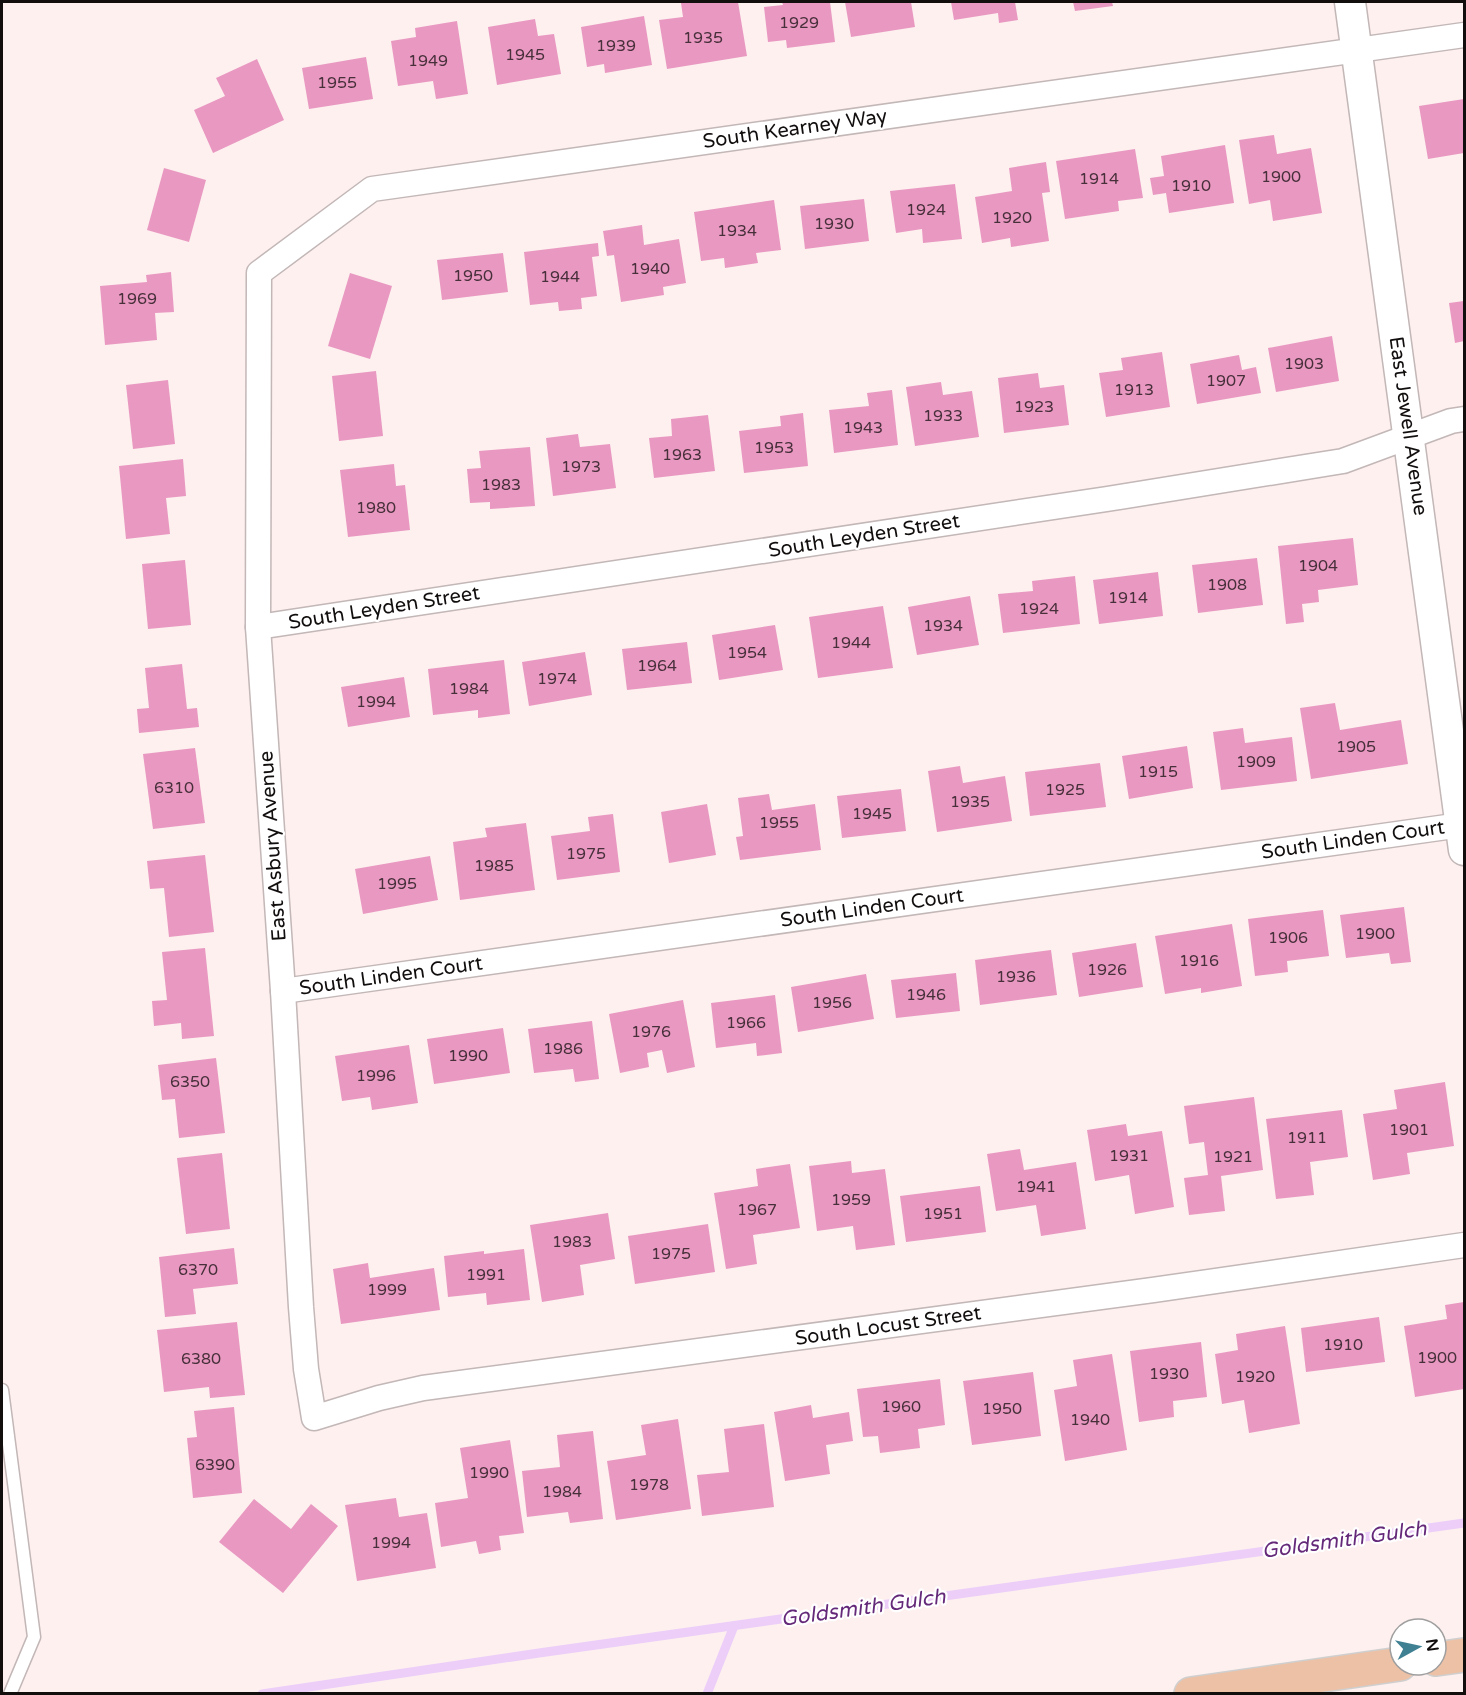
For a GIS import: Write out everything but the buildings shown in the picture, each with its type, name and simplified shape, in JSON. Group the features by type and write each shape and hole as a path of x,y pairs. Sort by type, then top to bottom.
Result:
{"main road":[{"path":"1448,1657 1464,1655"},
{"path":"1191,1694 1388,1666"}],"street":[{"name":"East Jewell Avenue","path":"1350,2 1463,833"},
{"name":"South Kearney Way","path":"259,273 372,189 1464,35"},
{"name":"East Asbury Avenue","path":"259,273 258,627 283,991 301,1307 306,1369 314,1418"},
{"name":"South Leyden Street","path":"258,627 1095,501 1343,461 1451,421 1464,419"},
{"name":"South Linden Court","path":"283,991 1463,833"},
{"name":"South Locust Street","path":"314,1418 379,1398 423,1388 1142,1292 1464,1245"}],"lane":[{"path":"2,1390 4,1438 34,1637 10,1694"}],"waterway":[{"name":"Goldsmith Gulch","path":"262,1694 1464,1523"},
{"path":"707,1694 734,1626"}]}
